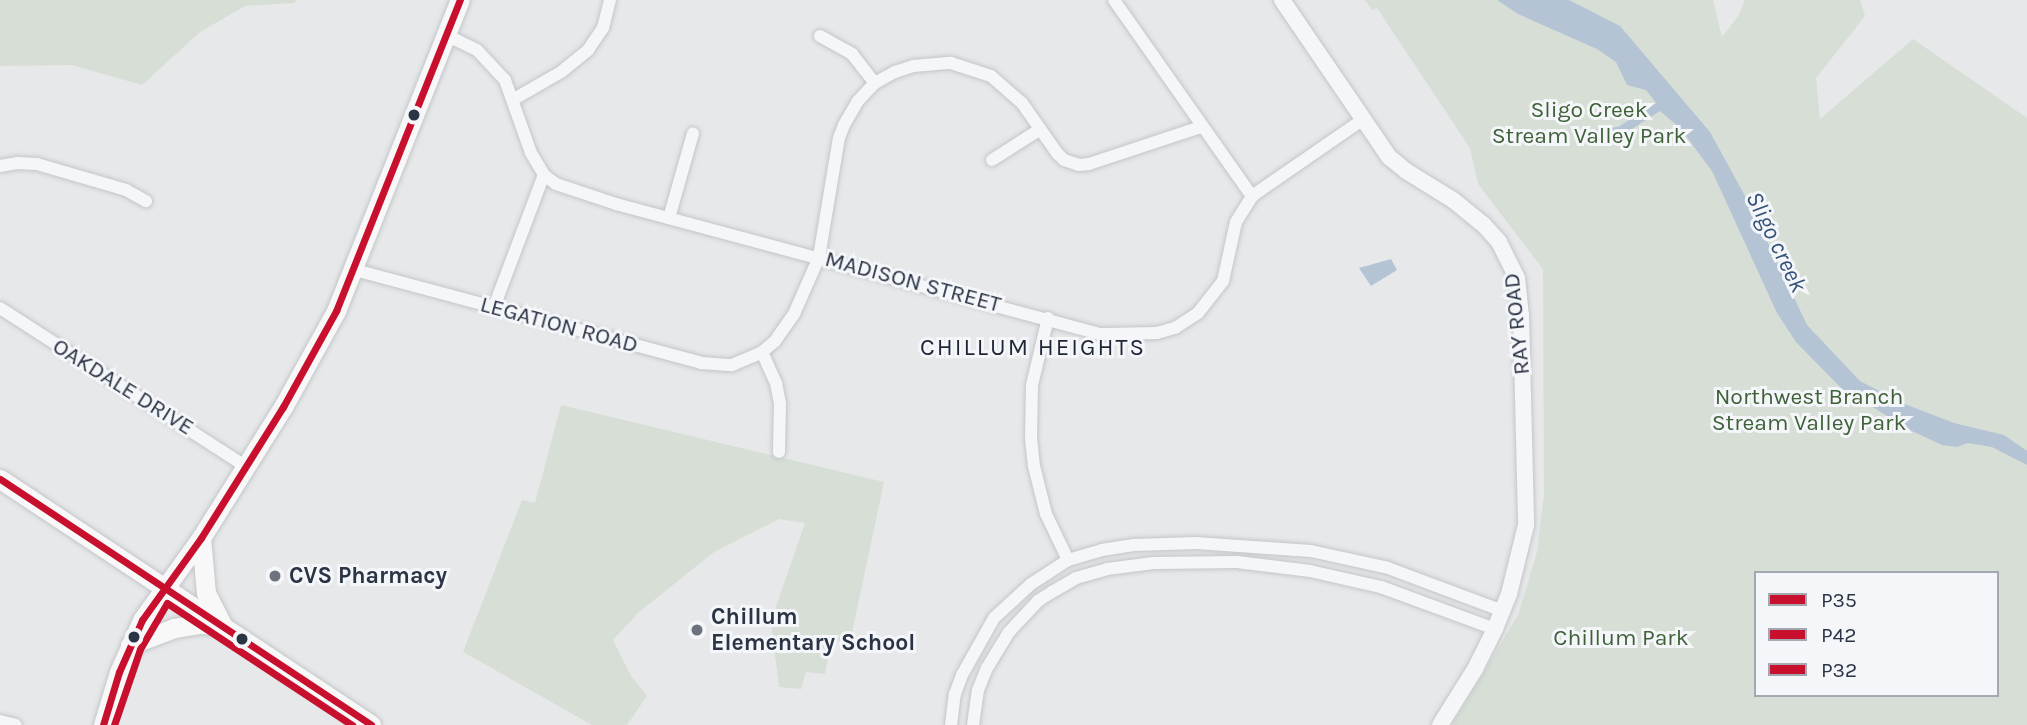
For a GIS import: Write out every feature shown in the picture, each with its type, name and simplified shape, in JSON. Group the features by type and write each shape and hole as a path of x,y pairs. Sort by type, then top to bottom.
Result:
{"main road":[{"path":"103,725 130,645 142,620 201,538 309,362 355,270 460,0"},
{"path":"2,484 371,725"},
{"path":"201,538 206,593 222,626"},
{"path":"130,645 174,628 200,624 222,626"}],"street":[{"path":"514,99 561,72 588,50 603,29 610,0"},
{"path":"1114,0 1252,196"},
{"name":"RAY ROAD","path":"1282,0 1362,120 1397,166 1454,200 1483,224 1499,242 1517,278 1521,315 1528,508 1520,557 1495,629 1475,669 1440,725"},
{"path":"446,35 465,43 486,58 505,80 514,99 531,153 544,175 494,307"},
{"path":"820,36 852,54 875,83"},
{"path":"779,452 780,403 776,383 762,352 775,341 794,314 819,257 839,138 858,101 875,83 913,66 951,63 967,67 1008,88 1064,160 1079,165 1201,127"},
{"name":"MADISON STREET","path":"544,175 575,192 1100,334 1157,333 1185,322 1208,303 1223,281 1236,222 1252,196 1362,120"},
{"path":"992,160 1039,130"},
{"path":"669,218 693,133"},
{"path":"0,166 37,164 126,190 146,201"},
{"name":"LEGATION ROAD","path":"355,270 701,363 732,365 762,352"},
{"name":"OAKDALE DRIVE","path":"0,308 245,466"},
{"path":"1048,318 1032,385 1031,438 1034,466 1046,514 1068,559"},
{"path":"951,725 955,694 962,675 994,618 1031,584 1068,559 1134,545 1196,543 1270,546 1350,558 1388,568 1503,611"},
{"path":"973,725 982,679 996,649 1009,632 1038,601 1076,578 1107,569 1154,563 1237,562 1310,571 1381,587 1495,629"},
{"path":"0,721 16,725"}],"green space":[{"path":"0,0 297,0 294,3 245,6 200,32 142,85 72,65 0,66"},
{"path":"1365,0 1713,0 1722,37 1739,15 1745,0 1860,0 1865,16 1816,78 1820,119 1913,39 2027,118 2027,725 1452,725 1518,615 1537,552 1544,494 1543,269 1478,184 1470,148 1377,8 1372,10"},
{"path":"561,405 884,482 850,642 831,641 825,674 806,672 801,689 779,687 771,621 805,523 779,519 714,552 638,613 613,640 631,676 647,696 627,725 592,725 463,652 522,500 535,503"}],"water":[{"path":"1497,0 1569,0 1620,26 1710,132 1751,207 1807,325 1860,381 1902,403 1954,423 2004,435 2027,451 2027,465 1992,447 1968,443 1957,447 1942,445 1912,431 1841,388 1796,342 1777,313 1712,171 1680,128 1660,111 1624,134 1597,138 1596,129 1618,127 1656,103 1646,90 1627,85 1616,62 1597,49 1518,14"},
{"path":"1391,259 1397,270 1371,286 1359,268"}],"transit line":[{"name":"P35","path":"103,725 119,672 142,620 201,538 283,407 336,311 460,0"},
{"name":"P42","path":"0,479 371,725"},
{"name":"P32","path":"114,725 140,649 167,603 352,725"}],"place":[{"name":"CVS Pharmacy","path":"275,576"},
{"name":"Chillum Elementary School","path":"697,630"}],"district":[{"name":"CHILLUM HEIGHTS","path":"1033,348"}],"park label":[{"name":"Sligo Creek Stream Valley Park","path":"1589,123"},
{"name":"Northwest Branch Stream Valley Park","path":"1809,410"},
{"name":"Chillum Park","path":"1621,638"}],"water label":[{"name":"Sligo creek","path":"1776,242"}]}
